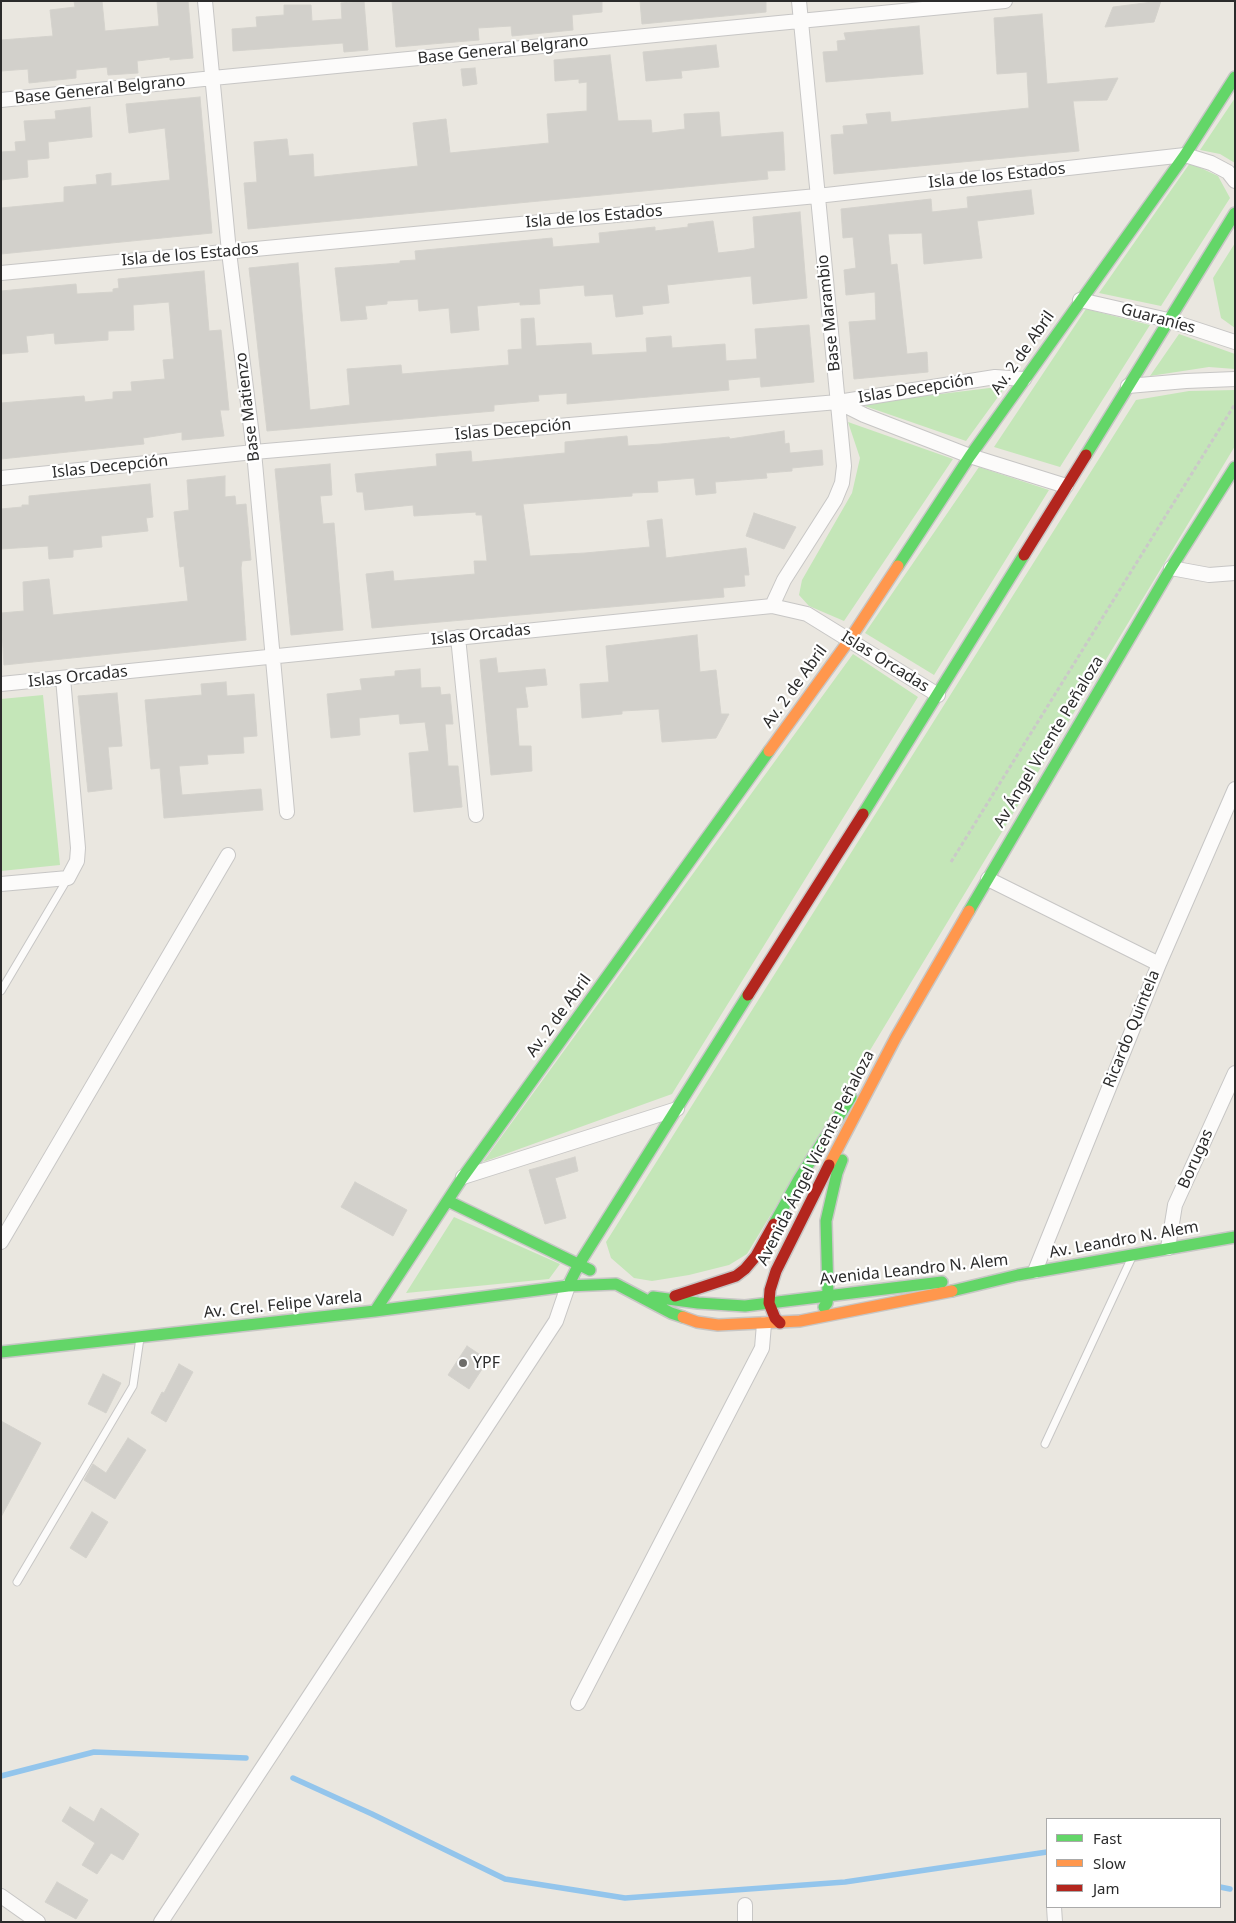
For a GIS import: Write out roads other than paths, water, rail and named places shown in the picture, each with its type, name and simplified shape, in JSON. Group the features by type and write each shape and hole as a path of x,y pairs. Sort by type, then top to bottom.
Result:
{"main road":[{"name":"Av. 2 de Abril","path":"375,1311 463,1177 850,639 970,456 1080,300 1186,155 1235,77"},
{"path":"568,1286 579,1264 938,694 1235,213"},
{"name":"Av Ángel Vicente Peñaloza","path":"896,1037 1171,568 1235,467"},
{"path":"794,1321 822,1309 827,1302 826,1221 837,1174 847,1147 884,1070 896,1037"},
{"name":"Avenida Ángel Vicente Peñaloza","path":"769,1304 770,1290 783,1256 812,1196 896,1037"},
{"path":"665,1299 725,1281 745,1269 756,1256 799,1179 842,1110 864,1078 883,1063"},
{"path":"448,1201 579,1264 616,1284"},
{"name":"Av. Leandro N. Alem","path":"1018,1274 1235,1237"},
{"name":"Avenida Leandro N. Alem","path":"640,1296 720,1305 769,1304 905,1285 1018,1274"},
{"name":"Avenida Leandro N. Alem","path":"568,1286 616,1284 671,1313 697,1322 718,1325 764,1324 794,1321 947,1292 1018,1274"},
{"name":"Av. Crel. Felipe Varela","path":"1,1352 375,1311 568,1286"},
{"path":"769,1304 775,1318 780,1323"}],"street":[{"name":"Base Matienzo","path":"206,1 229,252 254,452 287,812"},
{"name":"Base Marambio","path":"772,606 784,580 836,500 842,483 844,466 816,196 799,1"},
{"name":"Base General Belgrano","path":"1,100 1005,1"},
{"name":"Isla de los Estados","path":"1,273 816,196 1186,155"},
{"path":"1186,155 1212,163 1228,172 1235,180"},
{"name":"Guaraníes","path":"1080,300 1168,320 1235,342"},
{"name":"Islas Decepción","path":"1,478 254,452 838,402 994,377 1024,379"},
{"path":"1128,386 1235,379"},
{"path":"838,402 864,415 970,456 1066,486"},
{"path":"1171,568 1209,575 1235,573"},
{"name":"Islas Orcadas","path":"1,684 772,606 807,614 938,694"},
{"path":"458,637 476,815"},
{"path":"1,884 68,878 77,861 78,848 63,678"},
{"name":"Ricardo Quintela","path":"1035,1272 1158,964 1235,789"},
{"path":"1,1242 228,855"},
{"path":"988,879 1158,964"},
{"name":"Borugas","path":"1168,1248 1176,1205 1235,1073"},
{"path":"463,1177 677,1109"},
{"path":"161,1922 556,1321 568,1286"},
{"path":"578,1702 762,1348 764,1324"},
{"path":"1,1896 38,1922"},
{"path":"744,1905 745,1922"},
{"path":"1054,1908 1054,1922"}],"lane":[{"path":"1,991 68,878"},
{"path":"1045,1444 1133,1255"},
{"path":"17,1582 134,1386 140,1336"}],"waterway":[{"path":"1,1776 94,1752 246,1758"},
{"path":"293,1778 505,1879 625,1898 845,1882 1046,1852"},
{"path":"1221,1887 1230,1889"}],"place":[{"name":"YPF","path":"463,1363"}]}
